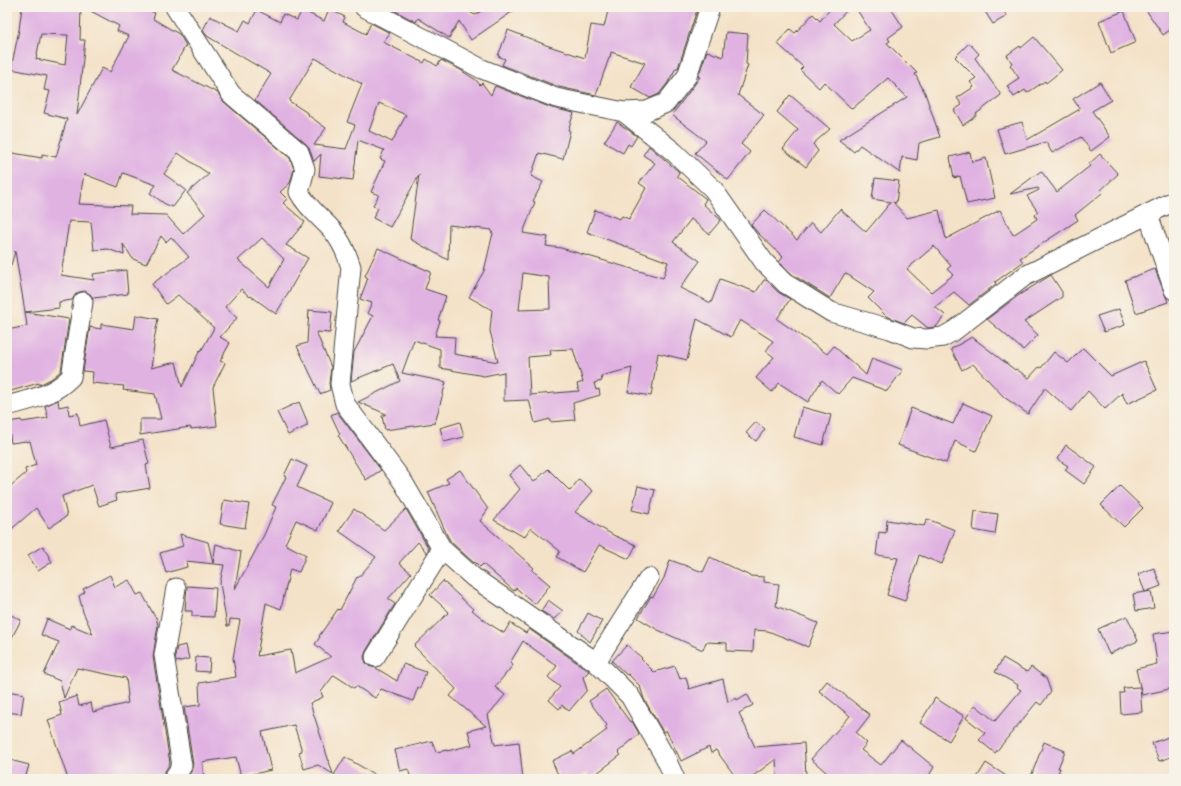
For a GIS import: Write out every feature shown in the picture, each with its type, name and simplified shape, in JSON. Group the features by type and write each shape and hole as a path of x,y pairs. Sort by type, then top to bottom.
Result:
{"street":[{"path":"175,7 230,94 299,152 305,169 299,192 305,202 334,232 347,251 351,267 340,384 345,404 403,482 442,549 473,577 596,662 630,696 666,759 675,779"},
{"path":"364,7 482,69 556,98 624,112 647,111 666,103 687,76 710,7"},
{"path":"624,112 674,152 713,189 764,262 786,284 831,312 890,329 913,338 927,339 943,337 968,322 1025,276 1174,201"},
{"path":"1148,214 1174,290"},
{"path":"7,406 50,393 64,385 71,377 83,302"},
{"path":"375,657 442,549"},
{"path":"596,662 649,578"},
{"path":"173,779 182,766 164,655 176,588"}],"building":[{"path":"22,7 81,7 80,40 85,40 77,115 102,68 110,72 129,36 117,31 119,26 83,7 142,7 155,13 153,19 179,34 186,45 172,70 218,93 224,102 290,158 294,169 290,183 280,192 287,199 283,203 305,222 286,245 308,258 276,314 251,296 250,297 241,289 225,307 237,318 220,337 230,343 220,361 225,363 213,387 217,426 191,429 190,427 140,435 140,419 161,419 155,394 123,390 124,386 92,383 93,372 83,371 90,327 101,329 101,324 134,329 136,315 158,319 153,345 151,368 176,362 182,387 200,350 201,351 214,328 178,295 166,304 152,284 189,257 171,237 166,242 161,236 146,264 133,259 123,244 124,255 108,249 94,250 91,222 69,221 61,275 94,280 93,274 126,270 128,294 93,298 85,291 79,292 72,300 59,302 59,308 25,312 15,251 11,265 7,265 7,152 42,158 42,154 56,157 67,119 44,113 50,91 44,90 47,76 11,69","holes":["41,34 68,35 65,65 36,59","178,153 209,174 187,193 205,214 183,234 166,215 130,214 131,206 79,204 84,174 118,187 123,173 156,185 150,193 165,204 173,207 186,190 164,174","262,238 284,259 269,287 238,260"]},
{"path":"388,7 468,7 466,10 475,15 487,7 519,7 471,40 459,21 449,38 418,18 416,22"},
{"path":"609,7 698,7 678,68 676,68 667,84 659,94 650,98 631,87 645,63 611,52 596,95 559,87 502,65 505,59 498,56 508,30 585,58 591,25 604,27"},
{"path":"832,7 850,7 834,24 852,41 870,30 855,7 890,7 903,27 888,38 890,41 887,43 917,73 915,74 925,93 940,137 919,143 917,160 902,157 900,173 860,145 854,152 839,140 907,97 888,78 852,109 824,82 819,88 800,70 803,67 777,43 790,29 795,33 813,14 820,21"},
{"path":"982,7 1001,7 1007,16 993,24"},
{"path":"1144,7 1174,7 1174,27 1163,35"},
{"path":"329,9 345,17 343,22 366,34 371,23 390,33 383,42 424,63 426,59 437,66 441,60 459,69 476,80 480,85 482,83 491,95 495,86 552,108 574,113 568,130 570,131 563,159 539,153 531,176 543,182 533,201 535,202 523,233 548,237 546,246 561,248 663,278 668,262 587,232 595,210 620,219 622,216 629,219 646,188 639,183 655,163 643,155 649,146 679,172 677,176 706,199 703,204 721,220 709,234 691,219 673,242 700,261 680,288 711,303 720,279 756,292 764,280 766,280 778,292 790,299 777,319 827,354 834,346 866,375 872,358 903,370 887,391 852,378 838,394 822,380 808,402 779,383 772,392 756,378 774,357 766,351 773,341 740,320 731,337 697,319 687,360 658,353 651,396 628,392 632,368 601,376 602,381 594,383 596,390 599,389 600,395 573,403 575,420 550,422 550,419 535,423 529,400 504,401 504,372 484,376 440,368 440,349 414,340 402,373 446,382 435,423 385,430 382,416 386,414 358,402 400,381 393,364 351,381 354,352 373,316 367,313 372,303 360,299 368,278 365,276 378,248 431,272 425,289 446,296 438,320 440,321 435,336 455,337 454,354 498,362 490,331 492,310 469,297 484,271 493,233 491,232 492,230 449,225 448,260 410,239 419,175 390,227 373,218 378,208 373,205 379,195 371,192 385,161 380,159 384,150 358,140 353,180 319,176 321,154 314,161 306,144 255,100 271,74 207,36 203,30 210,16 239,31 245,20 250,23 257,10 280,22 283,14 297,20 302,10 324,21","holes":["315,58 362,84 347,122 355,125 346,149 314,145 326,128 308,115 309,114 289,101","379,103 406,115 392,142 369,131","523,273 549,277 550,309 519,310","573,349 583,382 577,384 579,391 530,395 528,357 551,355 550,350"]},
{"path":"1124,11 1136,42 1111,53 1099,21"},
{"path":"726,32 748,34 746,64 748,65 738,95 764,115 741,144 750,152 728,180 695,153 706,141 672,115 700,77 698,77 707,51 723,57"},
{"path":"1034,37 1062,70 1046,83 1045,81 1027,93 1025,90 1014,97 1007,86 1019,78 1010,65 1012,63 1007,55 1020,46 1021,48"},
{"path":"969,43 979,54 975,58 1001,95 963,125 954,110 962,105 957,98 974,87 970,82 976,78 955,57"},
{"path":"1100,82 1111,100 1092,111 1110,137 1091,151 1081,137 1052,153 1046,142 1005,154 997,129 1022,122 1027,140 1080,109 1073,99"},
{"path":"790,95 830,129 813,144 818,151 806,167 783,149 798,130 777,112"},
{"path":"617,122 637,136 631,146 628,144 623,153 604,142"},
{"path":"970,152 972,162 986,158 995,198 967,204 960,176 954,178 950,157"},
{"path":"1100,154 1118,174 1100,191 1102,193 1075,215 1078,220 1020,258 1023,262 995,282 996,284 969,305 954,292 935,307 945,315 936,327 928,328 912,315 904,323 886,316 868,298 874,292 845,273 830,298 793,275 779,262 783,257 751,225 765,210 797,240 811,223 821,232 840,209 866,232 891,202 872,199 875,178 899,181 896,203 893,202 907,218 939,210 946,239 1000,210 1013,235 1037,219 1035,215 1038,212 1027,196 1039,190 1038,188 1010,194 1041,171 1057,192 1090,166 1089,164","holes":["934,246 951,266 947,269 953,275 931,292 907,269"]},
{"path":"1155,269 1168,302 1136,313 1125,280"},
{"path":"1051,275 1062,292 1062,297 1024,322 1038,335 1023,350 987,319 1019,295"},
{"path":"1119,309 1125,325 1104,332 1097,316"},
{"path":"309,310 332,312 330,333 316,332 331,367 329,383 330,390 320,394 297,346 307,343"},
{"path":"25,312 69,319 61,371 51,379 39,385 39,383 7,392 7,330 27,326"},
{"path":"972,337 1015,370 1016,369 1029,378 1039,367 1041,368 1054,352 1068,363 1083,348 1111,376 1144,361 1157,390 1127,404 1122,393 1105,409 1088,391 1071,411 1045,388 1028,414 1004,397 973,364 962,370 951,349"},
{"path":"58,400 59,407 68,405 69,415 78,413 80,426 104,420 111,447 143,440 149,464 146,465 150,488 115,494 117,500 99,506 92,485 62,496 67,516 49,528 36,508 7,533 7,489 26,473 25,469 36,465 30,441 11,443 8,422 21,420 22,422 48,418 45,406"},
{"path":"299,402 307,421 307,426 288,435 277,412"},
{"path":"963,403 992,416 976,451 955,441 946,463 898,445 911,408 953,424"},
{"path":"802,407 831,415 823,445 794,437"},
{"path":"337,412 381,470 366,480 338,435 340,434 331,415"},
{"path":"460,422 464,437 444,442 440,428"},
{"path":"756,422 765,429 756,441 746,433"},
{"path":"1066,445 1096,467 1084,484 1065,470 1068,466 1057,459"},
{"path":"292,459 307,466 297,487 331,503 318,530 296,520 285,544 306,555 299,572 290,569 281,609 266,603 257,656 291,650 295,673 331,657 315,644 338,609 340,610 357,577 358,578 376,557 339,531 354,509 384,530 406,509 429,549 427,553 418,542 399,563 411,573 388,599 395,604 366,651 364,657 369,666 376,668 397,681 403,664 426,672 413,701 381,689 375,698 356,686 354,688 334,675 321,692 323,697 310,703 333,774 318,765 304,769 299,752 302,751 294,725 262,732 271,770 241,777 236,757 202,762 204,779 186,779 191,772 193,764 184,707 200,705 199,683 236,677 233,658 240,620 230,619 229,626 227,626 220,583 224,565 186,561 187,567 166,573 160,553 183,546 180,534 208,542 213,563 216,544 241,552 235,589 264,535 276,507 272,505 286,477 284,476"},
{"path":"520,465 534,482 548,469 570,491 579,479 593,491 575,512 613,535 636,545 629,559 599,545 583,572 557,557 560,551 531,528 524,537 494,520 520,489 509,475"},
{"path":"460,470 488,509 480,521 534,568 532,570 550,585 535,604 516,588 514,591 483,564 480,567 475,562 474,563 451,542 447,535 428,492 449,483 446,479"},
{"path":"638,486 655,490 649,514 632,510"},
{"path":"1120,486 1143,508 1124,527 1101,505"},
{"path":"224,500 249,504 245,528 220,524"},
{"path":"975,511 998,514 995,534 973,530"},
{"path":"927,519 955,530 942,564 919,555 905,601 887,595 898,558 876,555 879,532 886,533 887,520 924,526"},
{"path":"43,546 52,562 38,571 28,555"},
{"path":"710,557 750,576 764,577 764,582 779,584 776,606 818,623 808,647 768,631 754,630 753,652 727,651 727,643 706,642 703,650 658,630 638,618 664,578 670,560 703,572"},
{"path":"1154,568 1161,586 1145,592 1138,574"},
{"path":"110,575 115,587 129,580 137,595 142,593 156,617 158,625 153,657 170,763 162,779 68,779 48,720 62,715 59,702 77,696 79,706 91,703 93,712 128,703 126,678 77,668 64,698 60,681 44,674 59,642 41,635 47,619 70,629 71,625 93,634 83,612 79,596 85,592 83,589"},
{"path":"443,581 473,609 472,610 488,623 504,633 510,623 526,633 529,629 589,671 583,677 587,690 569,711 562,705 559,709 549,700 560,687 548,677 557,666 523,641 510,663 513,665 495,687 505,695 488,715 495,745 519,742 523,779 411,779 408,769 400,771 395,750 432,741 436,752 472,745 468,731 486,726 450,696 456,689 414,646 449,612 430,595"},
{"path":"187,586 216,588 214,617 192,616 192,611 185,611"},
{"path":"1151,591 1154,608 1136,611 1133,594"},
{"path":"548,600 563,611 554,619 541,611"},
{"path":"7,613 21,620 7,647"},
{"path":"588,613 602,621 590,642 578,631"},
{"path":"1127,616 1138,641 1109,654 1098,629"},
{"path":"1174,631 1174,688 1142,695 1136,669 1157,664 1153,634"},
{"path":"186,645 189,659 176,662 175,655 177,647"},
{"path":"627,645 642,658 641,659 654,672 675,666 680,679 686,677 689,689 723,679 728,702 736,698 737,700 747,694 753,705 739,713 755,747 804,743 806,775 777,777 776,759 749,779 737,779 716,750 711,753 709,747 681,761 666,730 663,732 644,699 640,686 612,661"},
{"path":"196,657 210,658 209,672 195,671"},
{"path":"1003,658 1027,672 1031,667 1046,678 1051,692 1041,705 1037,702 995,753 979,740 985,733 966,718 975,705 995,721 1021,690 1017,687 1018,685 995,672"},
{"path":"827,681 870,715 856,733 867,743 861,750 881,765 901,740 934,767 927,779 834,779 811,759 850,716 819,691"},
{"path":"1140,687 1142,712 1121,714 1120,693 1124,693 1123,688"},
{"path":"606,689 630,722 632,721 639,734 618,752 621,755 589,779 588,773 574,779 560,779 552,761 572,751 574,754 607,730 605,728 607,725 589,701"},
{"path":"7,691 24,694 21,714 7,712"},
{"path":"935,698 964,716 949,741 920,723"},
{"path":"1174,735 1174,756 1159,761 1152,743"},
{"path":"1044,742 1065,751 1058,768 1060,768 1056,779 1030,779"},
{"path":"345,757 382,779 341,779 334,775"},
{"path":"10,760 29,765 25,779 7,779"},
{"path":"986,763 1011,779 976,779"}]}
